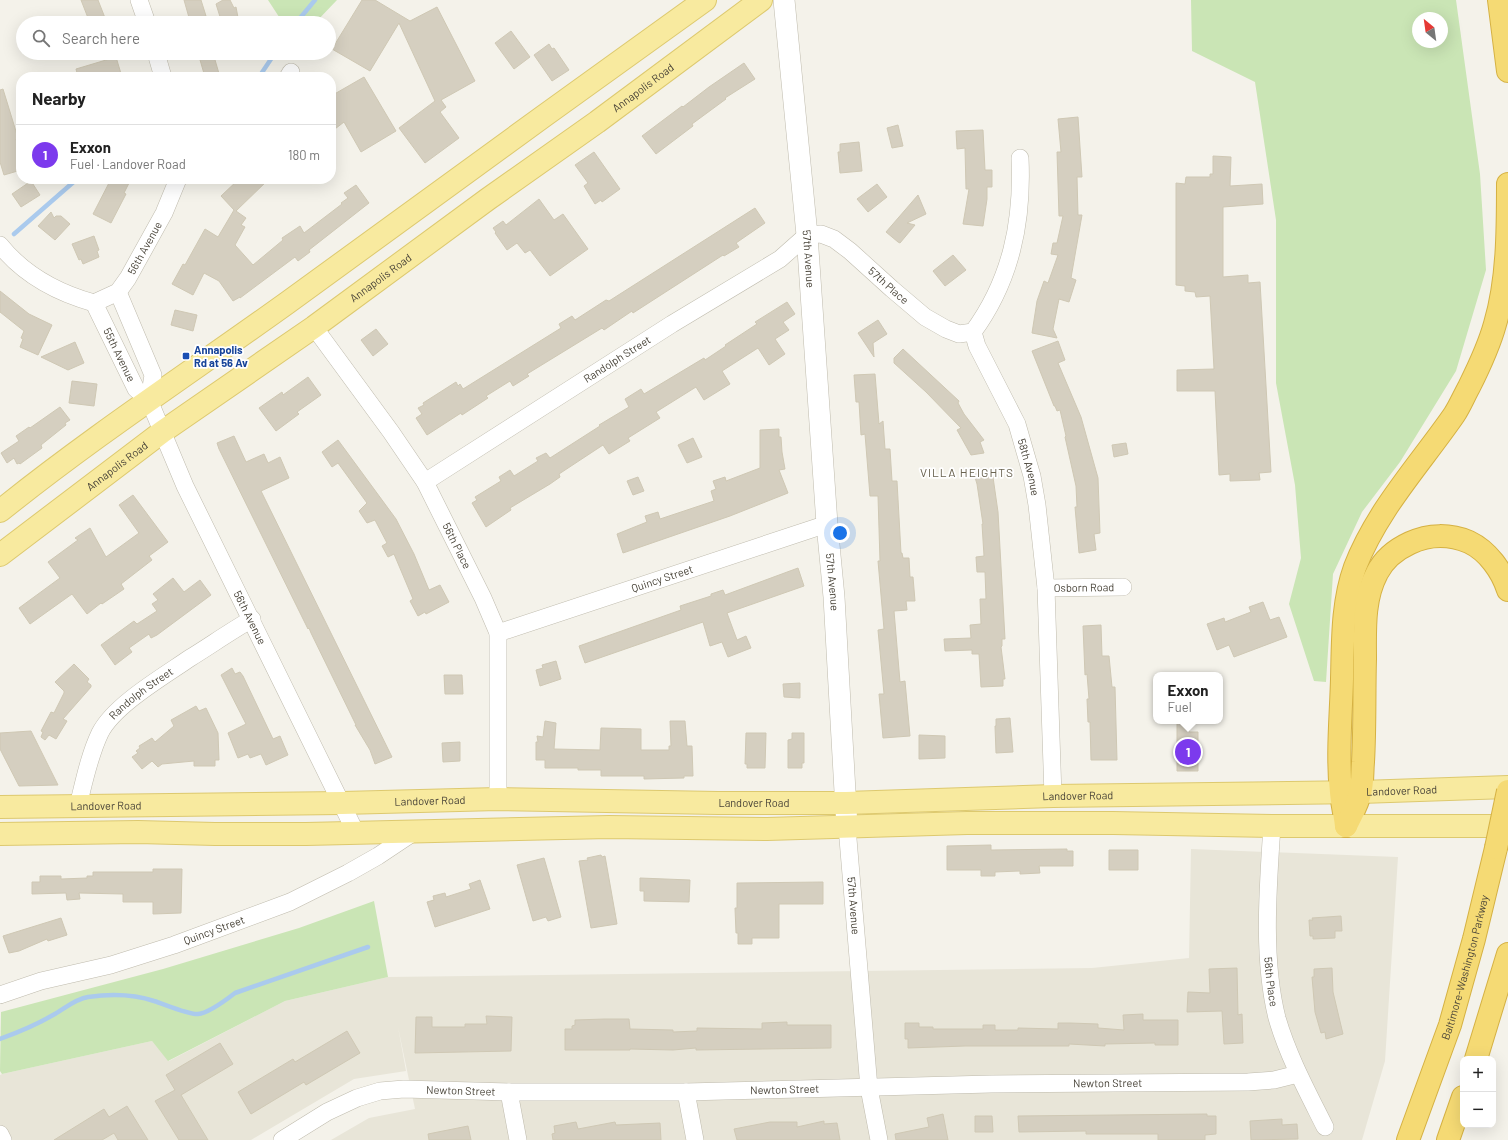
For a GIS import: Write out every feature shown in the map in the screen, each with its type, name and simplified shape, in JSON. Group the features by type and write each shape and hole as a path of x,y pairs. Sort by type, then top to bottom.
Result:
{"highway":[{"path":"1499,0 1508,71"},
{"path":"1351,792 1340,750 1343,630 1348,592 1355,568 1367,541 1384,513 1455,413 1476,374 1489,344 1496,322 1504,272 1508,224 1508,184"},
{"path":"1346,826 1351,792 1363,752 1365,624 1368,600 1377,573 1384,563 1398,550 1416,540 1438,535 1471,543 1481,550 1497,566 1508,590"},
{"name":"Baltimore-Washington Parkway","path":"1408,1140 1450,1025 1474,939 1508,791"},
{"path":"1477,1056 1508,954"},
{"path":"1448,1140 1460,1106"}],"main road":[{"path":"0,511 53,470 149,400 286,304 705,0"},
{"name":"Annapolis Road","path":"0,555 162,432 314,327 488,199 597,122 761,0"},
{"name":"Landover Road","path":"0,807 498,800 846,803 1053,796 1351,792 1508,787"},
{"path":"0,834 138,832 215,834 356,833 609,827 767,829 967,823 1113,823 1272,826 1508,826"}],"street":[{"path":"139,0 145,16"},
{"name":"57th Avenue","path":"784,0 807,234 827,524 840,684 847,827 869,1088 879,1140"},
{"path":"158,60 162,72"},
{"path":"973,332 995,296 1005,273 1015,242 1020,208 1020,158"},
{"name":"56th Avenue","path":"118,292 128,278 164,213 176,184"},
{"name":"57th Place","path":"807,234 821,234 834,239 926,317 946,329 959,334 973,332"},
{"name":"Randolph Street","path":"425,482 672,324 780,259 807,234"},
{"path":"0,245 10,257 43,282 62,292 94,302 118,292"},
{"name":"55th Avenue","path":"118,292 153,375 149,400"},
{"name":"55th Avenue","path":"94,302 136,389 149,400"},
{"name":"56th Place","path":"314,327 391,432 425,482 498,633 498,800"},
{"name":"58th Avenue","path":"973,332 977,346 1017,424 1032,476 1037,505 1046,588 1053,796"},
{"name":"56th Avenue","path":"149,400 185,486 252,619 356,833"},
{"name":"Quincy Street","path":"498,633 827,524"},
{"name":"Osborn Road","path":"1046,588 1123,587"},
{"name":"Randolph Street","path":"78,806 94,747 100,733 115,713 168,673 252,619"},
{"name":"58th Place","path":"1272,826 1268,885 1268,950 1272,994 1289,1053 1325,1127"},
{"name":"Quincy Street","path":"0,995 42,981 111,965 174,945 290,902 372,860 414,832"},
{"name":"Newton Street","path":"282,1140 327,1112 357,1098 380,1091 404,1088 509,1092 686,1092 991,1084 1248,1082 1274,1080 1298,1074"},
{"path":"509,1092 518,1140"},
{"path":"686,1092 695,1140"},
{"path":"0,1134 3,1140"}],"shaded area":[{"path":"1191,849 1398,857 1385,1061 1362,1140 331,1140 369,1118 415,1109 398,1027 406,1071 354,1079 251,1140 0,1140 0,1075 2,1074 152,1041 169,1061 285,1001 388,977 1092,968 1189,958"}],"green space":[{"path":"268,0 337,0 322,16 278,16"},
{"path":"1191,0 1456,0 1480,174 1486,270 1456,371 1400,462 1362,512 1333,574 1326,682 1314,681 1289,604 1301,558 1295,485 1276,383 1276,220 1255,82 1192,51"},
{"path":"374,901 388,977 285,1001 168,1061 152,1041 2,1074 0,1071 1,1012 163,969 299,928"}],"building":[{"path":"81,0 98,0 104,16 87,16"},
{"path":"184,0 201,0 206,16 189,16"},
{"path":"223,0 230,0 234,8 236,7 238,16 220,16 216,4"},
{"path":"362,0 375,0 410,21 437,7 475,81 441,100 446,107 440,112 459,138 425,163 399,128 435,101 399,23 370,71 336,51 336,42"},
{"path":"511,31 530,57 514,69 495,43"},
{"path":"549,44 552,49 554,48 569,70 552,81 534,55"},
{"path":"106,60 117,60 120,72 77,72 76,69"},
{"path":"200,60 215,60 219,72 204,72"},
{"path":"744,63 755,79 725,98 726,99 692,124 693,126 656,154 642,136"},
{"path":"364,77 396,131 361,152 344,122 336,128 336,93"},
{"path":"3,89 16,131 16,171 4,175 0,162 0,90"},
{"path":"1078,117 1082,177 1077,177 1078,215 1082,215 1071,278 1076,280 1069,302 1059,299 1053,329 1057,338 1032,333 1037,301 1044,281 1048,283 1058,255 1051,254 1053,243 1057,243 1063,216 1059,216 1057,152 1061,152 1058,119"},
{"path":"898,125 903,146 892,148 887,128"},
{"path":"983,130 985,170 992,170 992,187 987,187 987,199 983,226 963,224 969,189 966,189 965,148 957,149 956,131"},
{"path":"859,142 862,171 840,173 838,152 840,152 840,144"},
{"path":"594,152 620,189 602,202 601,200 595,204 584,186 588,183 575,165"},
{"path":"1213,156 1231,157 1230,186 1262,184 1263,204 1223,207 1223,277 1248,275 1248,283 1260,282 1271,472 1259,473 1260,480 1230,481 1230,474 1219,475 1215,391 1177,391 1177,370 1214,369 1210,296 1196,297 1195,292 1185,291 1185,286 1176,285 1176,183 1185,184 1186,177 1210,177 1210,174 1213,174"},
{"path":"27,184 33,184 40,195 21,207 12,194"},
{"path":"108,184 128,184 124,193 126,194 111,223 93,214"},
{"path":"234,184 264,184 236,211 246,218 241,225 245,227 235,245 253,265 283,240 282,238 300,226 304,233 342,204 341,203 348,198 344,193 356,185 369,203 309,250 310,252 298,261 295,257 240,298 233,301 219,281 204,273 193,295 172,284 183,264 185,265 205,229 218,237 234,210 221,196"},
{"path":"877,184 887,197 868,212 857,199"},
{"path":"918,195 926,214 907,223 915,225 900,243 886,232"},
{"path":"539,199 554,220 563,214 588,249 550,276 530,250 525,253 517,243 507,250 493,228 503,221 506,225"},
{"path":"755,208 765,223 736,243 739,247 724,256 723,255 633,313 632,311 604,330 602,328 527,374 529,376 513,386 510,381 486,396 488,398 462,415 461,413 427,435 416,418 422,414 418,408 424,405 423,403 456,382 458,386 460,384 463,389 561,328 559,324 572,316 575,320 606,300 609,301"},
{"path":"51,212 54,218 56,216 61,216 70,224 55,240 38,226"},
{"path":"94,236 99,250 97,251 99,257 83,264 81,259 79,260 72,244"},
{"path":"953,255 966,270 945,286 933,271"},
{"path":"0,291 29,314 52,325 38,355 20,347 23,339 21,338 24,331 0,312"},
{"path":"787,302 795,314 783,322 789,330 775,339 785,354 769,365 758,348 722,371 730,384 704,400 696,387 656,412 660,418 628,438 630,441 609,454 603,445 559,474 560,477 550,484 510,508 511,510 486,527 472,503 477,500 475,497 501,481 499,477 510,470 514,476 538,461 536,458 546,453 550,458 629,407 625,399 641,389 644,394 704,358 705,360 757,324 755,322"},
{"path":"175,310 197,315 193,331 171,325"},
{"path":"878,320 887,334 873,343 874,357 858,333"},
{"path":"376,329 388,344 373,356 361,340"},
{"path":"1058,341 1065,360 1058,363 1081,417 1098,478 1100,533 1094,534 1096,550 1079,553 1075,507 1077,507 1076,486 1060,410 1057,411 1054,406 1032,351"},
{"path":"75,342 84,363 68,370 41,357"},
{"path":"903,349 959,401 958,403 964,414 984,440 980,442 984,453 971,455 957,430 961,428 926,392 894,363 894,358"},
{"path":"875,374 879,424 883,421 885,449 890,449 892,481 897,481 901,553 903,558 909,558 910,577 913,577 915,601 906,601 907,610 894,611 900,682 905,681 910,736 883,738 879,694 884,694 878,630 884,629 878,561 880,561 878,496 870,496 865,434 861,435 859,402 856,402 854,375"},
{"path":"308,377 321,395 297,412 299,414 276,431 259,408 282,392 283,395"},
{"path":"72,381 97,384 94,406 69,403"},
{"path":"60,407 70,420 65,423 66,425 41,445 42,448 20,464 17,464 14,458 7,463 1,453 19,441 16,436"},
{"path":"779,429 785,469 779,470 788,493 730,516 623,553 617,534 647,522 645,516 658,512 660,519 714,501 711,491 716,489 713,481 725,477 726,481 760,468 760,430"},
{"path":"234,436 246,462 264,454 268,463 280,457 289,478 261,491 392,757 375,764 370,750 355,725 309,628 308,629 219,449 217,443"},
{"path":"693,438 702,457 687,463 678,445"},
{"path":"338,440 396,519 414,554 429,590 440,585 449,602 426,614 425,612 418,616 410,601 413,599 394,554 388,557 382,546 387,543 375,520 367,523 359,511 367,503 338,463 332,467 322,452"},
{"path":"1126,443 1128,454 1114,457 1112,445"},
{"path":"990,470 993,477 998,512 1005,639 1002,639 1001,647 1005,679 1003,679 1003,686 981,687 979,654 972,654 972,650 945,651 944,639 971,638 970,625 981,624 980,599 986,599 985,572 977,572 976,557 984,556 983,524 974,474"},
{"path":"638,477 644,491 633,495 627,481"},
{"path":"133,495 168,542 149,556 152,560 121,584 124,589 102,604 101,603 87,614 72,594 30,624 19,608 60,578 48,562 78,540 75,538 90,528 106,557 139,533 119,505"},
{"path":"798,568 804,586 727,613 737,640 746,636 751,648 728,657 722,642 710,646 703,622 585,663 579,646 681,610 680,606 711,596 711,594 723,590 725,595"},
{"path":"173,578 184,592 200,580 211,595 157,635 151,638 149,634 129,648 132,652 115,665 101,645 134,621 137,624 157,611 152,604 158,600 153,594"},
{"path":"1263,602 1270,620 1279,617 1287,637 1234,657 1229,645 1217,650 1207,624 1224,618 1225,622 1251,612 1249,607"},
{"path":"1101,625 1102,656 1109,656 1112,687 1115,687 1117,760 1091,760 1090,722 1088,722 1087,699 1089,699 1087,674 1085,675 1083,626"},
{"path":"556,661 561,679 540,686 536,670 543,668 542,665"},
{"path":"74,664 89,679 87,682 91,685 91,687 63,719 67,721 56,739 49,735 45,740 41,737 43,732 41,731 51,712 54,713 64,693 64,691 55,682"},
{"path":"232,668 235,674 240,672 243,676 273,739 280,736 288,755 266,765 261,754 250,758 248,754 238,758 228,733 246,724 221,675"},
{"path":"444,675 462,675 463,694 445,694"},
{"path":"800,683 800,698 784,697 783,684"},
{"path":"196,706 199,711 206,708 218,733 219,760 215,760 215,766 194,766 194,761 162,764 158,767 152,761 142,769 132,757 138,753 136,751 140,748 139,746 152,738 155,742 174,726 171,720"},
{"path":"1010,718 1013,752 996,753 996,719"},
{"path":"545,721 556,723 554,749 600,750 601,728 641,729 641,750 669,750 669,746 671,746 670,721 685,721 687,746 692,746 693,776 684,776 684,778 644,779 644,776 601,776 601,770 545,768 545,760 536,760 536,742 538,742 537,736 543,737"},
{"path":"1177,724 1189,724 1189,732 1198,732 1198,771 1177,771"},
{"path":"31,731 58,785 19,786 0,749 0,733"},
{"path":"746,733 766,733 765,768 747,768 747,764 745,764"},
{"path":"792,733 804,733 804,763 802,763 802,768 788,768 788,740 792,739"},
{"path":"919,735 945,736 945,758 919,759"},
{"path":"460,742 460,761 443,762 442,743"},
{"path":"991,845 991,850 1067,849 1067,851 1073,851 1073,866 1039,866 1040,873 1020,874 1020,871 995,872 995,876 981,876 981,870 947,870 947,846"},
{"path":"1109,850 1138,850 1138,870 1109,870"},
{"path":"601,855 602,857 605,856 617,924 591,928 579,861 588,860 587,858"},
{"path":"544,858 561,917 548,921 546,917 533,921 517,865"},
{"path":"153,869 182,869 181,913 153,914 153,902 123,902 123,894 79,893 80,899 67,900 66,893 32,894 32,882 40,882 40,876 61,876 61,879 87,878 87,876 93,876 93,872 153,872"},
{"path":"640,878 690,880 689,902 644,901 644,891 640,891"},
{"path":"480,880 490,909 435,927 427,902 434,900 433,896 445,893 446,897 471,889 469,884"},
{"path":"823,882 823,904 779,904 779,938 752,938 752,944 738,944 735,908 737,908 737,883"},
{"path":"1341,916 1342,931 1335,931 1335,938 1313,939 1313,936 1310,936 1309,920 1313,920 1312,918"},
{"path":"61,918 67,935 48,941 47,939 19,951 9,953 3,936"},
{"path":"1237,968 1238,1015 1242,1014 1243,1043 1224,1044 1222,1011 1187,1012 1188,992 1210,993 1209,969"},
{"path":"1332,968 1333,992 1343,1034 1326,1039 1325,1032 1321,1033 1315,1012 1312,977 1314,977 1314,969"},
{"path":"1143,1014 1143,1020 1178,1020 1178,1045 1155,1045 1155,1043 1105,1044 1105,1046 1069,1044 1069,1046 965,1046 908,1048 908,1039 905,1039 905,1023 919,1023 919,1027 933,1027 933,1029 983,1029 983,1025 995,1025 995,1030 1018,1030 1018,1028 1058,1029 1058,1023 1070,1023 1098,1024 1098,1028 1124,1030 1123,1015"},
{"path":"486,1016 512,1017 511,1051 415,1053 416,1017 432,1017 432,1027 465,1027 465,1024 487,1024"},
{"path":"629,1019 630,1029 673,1030 673,1032 697,1031 697,1028 762,1029 762,1023 787,1022 787,1025 831,1025 831,1048 565,1050 565,1029 572,1029 572,1026 575,1025 575,1020"},
{"path":"347,1031 360,1053 306,1085 304,1082 251,1114 238,1092 293,1059 295,1062"},
{"path":"220,1043 233,1064 181,1095 208,1140 179,1140 155,1101 175,1090 166,1075"},
{"path":"127,1106 148,1140 118,1140 114,1133 102,1140 54,1140 104,1109 109,1117"},
{"path":"943,1114 948,1140 896,1140 895,1134 929,1127 927,1118"},
{"path":"1207,1114 1207,1116 1216,1116 1216,1134 1205,1135 1205,1140 1158,1140 1158,1134 1086,1134 1086,1131 1019,1132 1018,1116"},
{"path":"975,1116 992,1116 993,1132 975,1132"},
{"path":"1282,1119 1282,1125 1297,1124 1298,1139 1251,1140 1250,1121"},
{"path":"824,1121 824,1124 837,1123 840,1140 737,1140 734,1129 770,1122 797,1122 797,1127"},
{"path":"576,1122 578,1129 615,1122 616,1125 660,1123 661,1140 553,1140 552,1134 555,1133 554,1126"},
{"path":"468,1126 471,1140 429,1140 428,1134"}],"waterway":[{"path":"302,16 315,0"},
{"path":"262,72 270,60"},
{"path":"14,234 71,184"},
{"path":"0,1039 34,1025 74,1002 88,997 105,995 138,997 189,1013 198,1014 217,1006 235,993 368,947"}],"place":[{"name":"Annapolis Rd at 56 Av","path":"186,356"},
{"name":"Exxon","path":"1188,752"}],"district":[{"name":"VILLA HEIGHTS","path":"967,473"}]}
